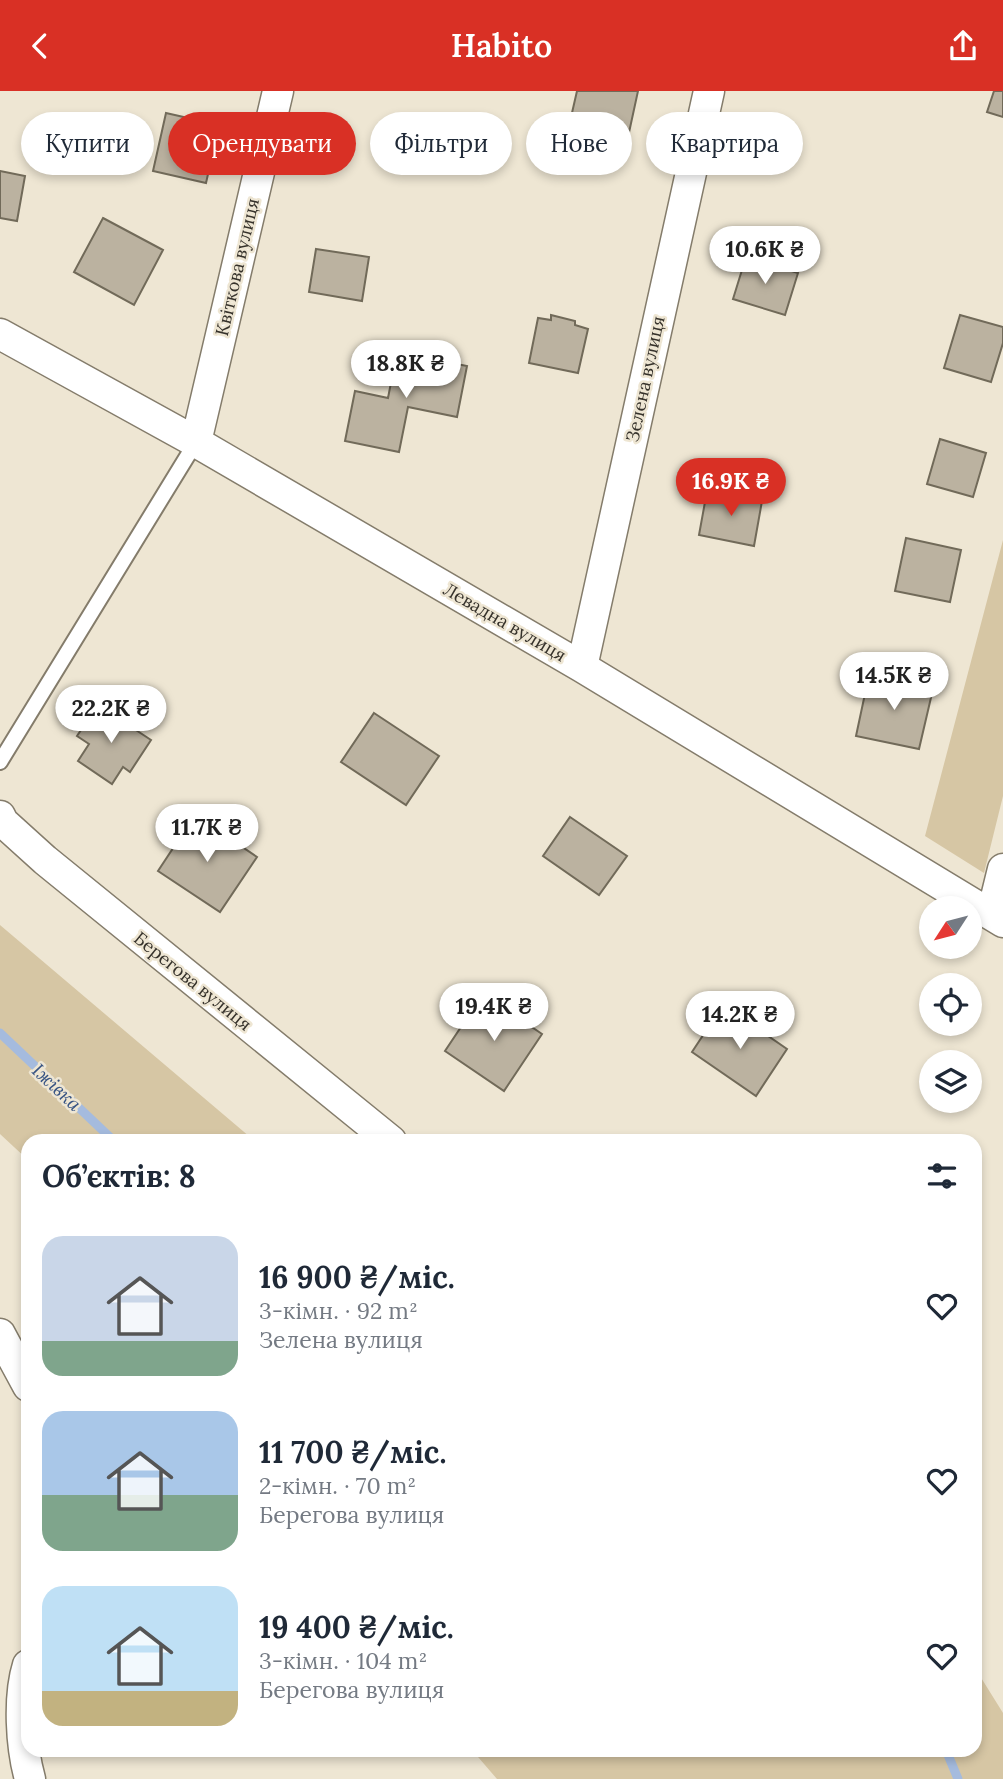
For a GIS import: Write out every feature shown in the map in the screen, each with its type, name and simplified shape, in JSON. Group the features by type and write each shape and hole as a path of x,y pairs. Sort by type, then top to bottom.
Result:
{"street":[{"name":"Квіткова вулиця","path":"196,442 278,91"},
{"name":"Зелена вулиця","path":"582,667 709,91"},
{"name":"Левадна вулиця","path":"0,334 196,442 582,667 997,918"},
{"name":"Берегова вулиця","path":"0,816 3,822 45,860 382,1134"},
{"path":"997,918 1003,869"},
{"path":"0,1334 21,1373"},
{"path":"23,1757 30,1779"}],"lane":[{"path":"0,762 196,442"}],"shaded area":[{"path":"1003,540 1003,796 984,873 925,836"},
{"path":"0,925 246,1134 21,1134 21,1154 0,1134"},
{"path":"982,1679 1003,1713 1003,1779 497,1779 478,1757 982,1757"}],"building":[{"path":"577,91 638,91 632,119 632,112 572,112"},
{"path":"994,91 1003,91 1003,117 987,112"},
{"path":"168,113 168,174 154,171"},
{"path":"0,171 25,176 17,221 0,218"},
{"path":"171,175 208,175 206,183"},
{"path":"103,218 163,250 134,305 74,272"},
{"path":"316,249 369,257 362,301 309,292"},
{"path":"746,257 798,273 785,315 733,299"},
{"path":"551,315 575,321 575,325 588,329 578,373 529,363 538,318 551,320"},
{"path":"960,315 1003,327 1003,343 991,382 944,368"},
{"path":"397,352 467,366 457,417 408,407 399,452 345,441 355,391 388,398"},
{"path":"940,439 986,453 973,497 927,484"},
{"path":"707,491 762,501 754,546 699,535"},
{"path":"906,538 961,550 950,602 895,591"},
{"path":"869,675 933,689 919,749 856,736"},
{"path":"98,705 151,740 130,772 123,767 112,784 78,761 89,744 77,736"},
{"path":"374,713 439,756 406,805 341,762"},
{"path":"195,815 257,857 220,912 158,871"},
{"path":"570,817 627,856 599,895 543,856"},
{"path":"483,994 542,1034 504,1091 445,1051"},
{"path":"723,1005 787,1049 756,1096 692,1052"}],"waterway":[{"name":"Іжівка","path":"0,1033 107,1134"},
{"name":"Іжівка","path":"949,1757 958,1779"}]}
